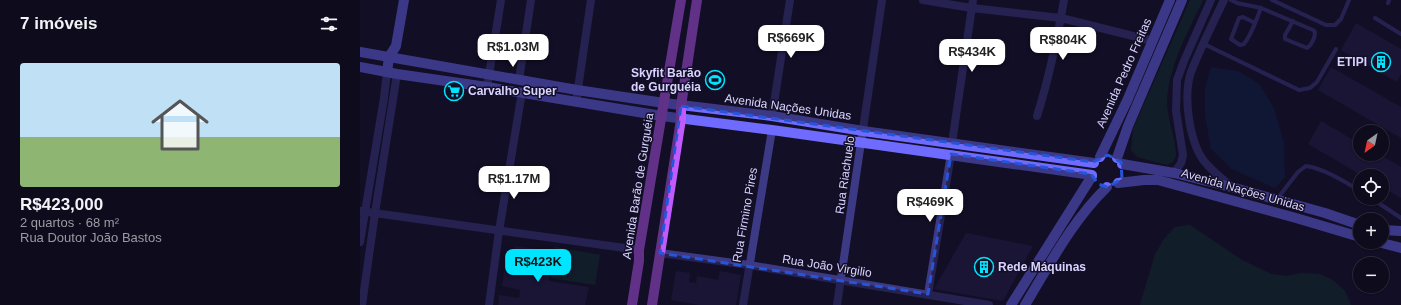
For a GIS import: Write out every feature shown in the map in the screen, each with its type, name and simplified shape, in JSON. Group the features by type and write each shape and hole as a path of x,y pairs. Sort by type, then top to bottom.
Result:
{"main road":[{"name":"Avenida Barão de Gurguéia","path":"632,305 639,262 639,250 681,0"},
{"path":"652,305 681,118 681,106 697,0"}],"street":[{"path":"360,242 363,211 384,98 389,57 396,46 404,0"},
{"path":"487,87 502,0"},
{"path":"519,80 531,0"},
{"path":"576,102 591,0"},
{"path":"772,116 790,0"},
{"name":"Rua Riachuelo","path":"838,305 882,0"},
{"path":"923,0 972,4 1061,18 1090,24 1153,41"},
{"path":"1037,116 1048,84 1064,0"},
{"name":"Avenida Pedro Freitas","path":"1097,160 1127,101 1170,0"},
{"name":"Avenida Pedro Freitas","path":"1120,161 1128,126 1182,0"},
{"path":"1174,173 1181,163 1183,155 1176,111 1177,80 1211,0"},
{"path":"1224,0 1190,74 1188,93 1189,115 1194,142 1203,160 1213,172 1232,186"},
{"path":"952,143 972,4"},
{"path":"1193,40 1204,44"},
{"path":"362,305 397,74 401,59 396,46"},
{"name":"Avenida Nações Unidas","path":"360,52 577,90 681,106 772,116 952,143 1097,160"},
{"name":"Avenida Nações Unidas","path":"360,67 397,74 522,92 662,116 951,154 1092,176"},
{"path":"489,305 499,231 522,92"},
{"name":"Rua Firmino Pires","path":"743,305 772,130"},
{"path":"928,294 951,154"},
{"path":"1108,155 1120,161 1124,174 1118,183 1115,186 1107,187 1098,184 1092,176 1091,170 1097,160 1108,155"},
{"name":"Avenida Nações Unidas","path":"1120,161 1232,186 1353,223"},
{"path":"1011,305 1092,176"},
{"name":"Avenida Nações Unidas","path":"1118,183 1158,180 1353,235"},
{"path":"1025,305 1069,233 1082,215 1107,187"},
{"path":"363,211 639,250"},
{"path":"1389,231 1401,232"},
{"path":"1389,245 1401,248"},
{"name":"Rua João Virgilio","path":"660,253 749,265 989,305"}],"lane":[{"path":"1231,0 1237,3 1261,8 1293,22 1315,32 1310,46 1307,48 1285,39 1285,35 1293,22"},
{"path":"1272,0 1326,25 1335,25 1340,19 1349,0"},
{"path":"1255,22 1242,17 1240,18 1231,39 1240,45 1244,44 1247,40 1255,22 1261,8"},
{"path":"1375,18 1401,34"},
{"path":"1204,44 1299,90 1310,88 1317,82 1336,49"},
{"path":"1276,199 1298,172 1306,166 1339,179 1353,187"},
{"path":"1382,205 1401,218"}],"highlighted area":[{"path":"681,106 1093,162 1108,155 1121,162 1122,179 1107,187 1098,184 1091,174 951,154 928,294 660,253"}],"green space":[{"path":"1190,0 1203,0 1174,64 1168,91 1167,104 1175,143 1176,156 1173,162 1167,165 1137,157 1131,150 1133,129"},
{"path":"1190,225 1242,260 1271,274 1286,276 1302,273 1319,274 1333,280 1345,291 1351,305 1140,305 1155,254 1164,239 1175,227"},
{"path":"555,247 600,255 595,285 551,278"}],"water":[{"path":"1211,67 1238,71 1259,84 1274,108 1284,143 1285,177 1275,188 1232,169 1211,149 1205,115 1205,88"}],"building":[{"name":"ETIPI","path":"1356,23 1401,49 1401,74 1397,82 1341,50"},
{"path":"1331,67 1401,107 1401,138 1389,131 1389,125 1379,125 1318,90"},
{"path":"1321,121 1353,140 1353,161 1389,160 1401,167 1401,198 1389,191 1389,169 1353,170 1308,144"},
{"name":"Rede Máquinas","path":"966,233 1033,246 1003,301 934,289"},
{"path":"515,246 552,251 550,263 523,260 523,266 549,270 549,281 589,287 585,305 498,305 499,295 519,298 520,290 502,286 505,266 512,267"},
{"path":"676,271 690,273 689,282 696,283 697,276 718,280 720,271 741,275 736,305 699,305 671,300"}],"place":[{"name":"ETIPI","path":"1381,62"},
{"name":"Skyfit Barão de Gurguéia","path":"715,80"},
{"name":"Carvalho Super","path":"454,91"},
{"name":"Rede Máquinas","path":"984,267"}]}
